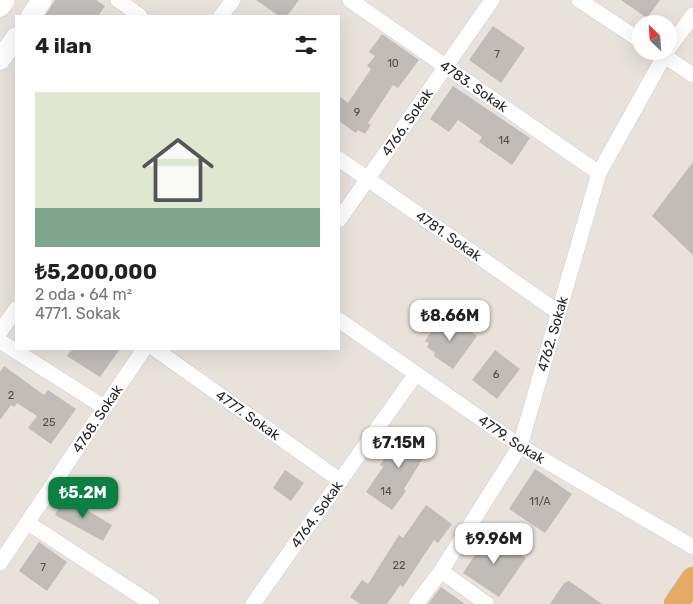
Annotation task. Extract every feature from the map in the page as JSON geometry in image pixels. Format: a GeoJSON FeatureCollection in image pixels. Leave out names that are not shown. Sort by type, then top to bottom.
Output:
{"type":"FeatureCollection","features":[{"type":"Feature","properties":{"kind":"highway"},"geometry":{"type":"LineString","coordinates":[[676,604],[693,579]]}},
{"type":"Feature","properties":{"kind":"main road"},"geometry":{"type":"LineString","coordinates":[[0,7],[4,0]]}},
{"type":"Feature","properties":{"kind":"main road"},"geometry":{"type":"LineString","coordinates":[[31,15],[42,0]]}},
{"type":"Feature","properties":{"kind":"main road"},"geometry":{"type":"LineString","coordinates":[[0,60],[15,38]]}},
{"type":"Feature","properties":{"kind":"street"},"geometry":{"type":"LineString","coordinates":[[118,0],[139,15]]}},
{"type":"Feature","properties":{"kind":"street"},"geometry":{"type":"LineString","coordinates":[[222,15],[233,0]]}},
{"type":"Feature","properties":{"kind":"street","name":"4783. Sokak"},"geometry":{"type":"LineString","coordinates":[[350,0],[599,173]]}},
{"type":"Feature","properties":{"kind":"street","name":"4766. Sokak"},"geometry":{"type":"LineString","coordinates":[[340,219],[492,0]]}},
{"type":"Feature","properties":{"kind":"street"},"geometry":{"type":"LineString","coordinates":[[579,0],[632,35]]}},
{"type":"Feature","properties":{"kind":"street","name":"4762. Sokak"},"geometry":{"type":"LineString","coordinates":[[678,34],[693,15]]}},
{"type":"Feature","properties":{"kind":"street","name":"4762. Sokak"},"geometry":{"type":"LineString","coordinates":[[416,604],[441,571],[520,446],[599,173],[660,60]]}},
{"type":"Feature","properties":{"kind":"street"},"geometry":{"type":"LineString","coordinates":[[674,60],[693,75]]}},
{"type":"Feature","properties":{"kind":"street","name":"4781. Sokak"},"geometry":{"type":"LineString","coordinates":[[340,160],[558,312]]}},
{"type":"Feature","properties":{"kind":"street"},"geometry":{"type":"LineString","coordinates":[[0,332],[15,310]]}},
{"type":"Feature","properties":{"kind":"street","name":"4779. Sokak"},"geometry":{"type":"LineString","coordinates":[[340,321],[415,375],[520,446],[693,547]]}},
{"type":"Feature","properties":{"kind":"street"},"geometry":{"type":"LineString","coordinates":[[0,341],[104,408]]}},
{"type":"Feature","properties":{"kind":"street","name":"4768. Sokak"},"geometry":{"type":"LineString","coordinates":[[0,563],[143,350]]}},
{"type":"Feature","properties":{"kind":"street","name":"4777. Sokak"},"geometry":{"type":"LineString","coordinates":[[156,350],[341,481]]}},
{"type":"Feature","properties":{"kind":"street","name":"4764. Sokak"},"geometry":{"type":"LineString","coordinates":[[253,604],[415,375]]}},
{"type":"Feature","properties":{"kind":"street"},"geometry":{"type":"LineString","coordinates":[[28,523],[152,604]]}},
{"type":"Feature","properties":{"kind":"street"},"geometry":{"type":"LineString","coordinates":[[441,571],[487,604]]}},
{"type":"Feature","properties":{"kind":"building"},"geometry":{"type":"Polygon","coordinates":[[[55,0],[96,0],[105,6],[99,15],[46,15],[55,0]]]}},
{"type":"Feature","properties":{"kind":"building"},"geometry":{"type":"Polygon","coordinates":[[[256,0],[299,0],[288,15],[278,15],[256,0]]]}},
{"type":"Feature","properties":{"kind":"building"},"geometry":{"type":"Polygon","coordinates":[[[621,0],[660,0],[649,15],[643,15],[621,0]]]}},
{"type":"Feature","properties":{"kind":"building"},"geometry":{"type":"Polygon","coordinates":[[[493,26],[525,48],[501,83],[469,60],[493,26]]]}},
{"type":"Feature","properties":{"kind":"building"},"geometry":{"type":"Polygon","coordinates":[[[382,34],[419,60],[398,88],[393,85],[368,123],[371,125],[365,134],[358,130],[356,133],[340,122],[340,97],[348,103],[371,69],[367,66],[375,56],[369,52],[382,34]]]}},
{"type":"Feature","properties":{"kind":"building"},"geometry":{"type":"Polygon","coordinates":[[[453,86],[530,138],[512,165],[479,142],[482,137],[458,120],[449,132],[430,119],[453,86]]]}},
{"type":"Feature","properties":{"kind":"building"},"geometry":{"type":"Polygon","coordinates":[[[693,162],[693,255],[652,216],[693,162]]]}},
{"type":"Feature","properties":{"kind":"building"},"geometry":{"type":"Polygon","coordinates":[[[439,320],[445,324],[447,321],[455,326],[458,322],[477,336],[453,369],[434,356],[435,353],[427,347],[429,343],[425,341],[439,320]]]}},
{"type":"Feature","properties":{"kind":"building"},"geometry":{"type":"Polygon","coordinates":[[[71,350],[119,350],[100,377],[67,356],[71,350]]]}},
{"type":"Feature","properties":{"kind":"building"},"geometry":{"type":"Polygon","coordinates":[[[495,350],[520,369],[497,399],[472,380],[495,350]]]}},
{"type":"Feature","properties":{"kind":"building"},"geometry":{"type":"Polygon","coordinates":[[[4,366],[44,395],[48,390],[76,409],[51,444],[28,428],[37,416],[17,403],[14,407],[11,405],[0,420],[0,372],[4,366]]]}},
{"type":"Feature","properties":{"kind":"building"},"geometry":{"type":"Polygon","coordinates":[[[406,427],[431,445],[404,489],[406,491],[392,510],[366,492],[383,467],[380,465],[406,427]]]}},
{"type":"Feature","properties":{"kind":"building"},"geometry":{"type":"Polygon","coordinates":[[[535,469],[572,494],[545,533],[509,509],[535,469]]]}},
{"type":"Feature","properties":{"kind":"building"},"geometry":{"type":"Polygon","coordinates":[[[285,470],[304,483],[291,501],[273,488],[285,470]]]}},
{"type":"Feature","properties":{"kind":"building"},"geometry":{"type":"Polygon","coordinates":[[[65,497],[112,525],[103,541],[55,515],[65,497]]]}},
{"type":"Feature","properties":{"kind":"building"},"geometry":{"type":"Polygon","coordinates":[[[426,505],[452,524],[438,543],[434,540],[403,587],[400,585],[387,604],[360,604],[350,597],[362,580],[368,584],[399,535],[403,538],[426,505]]]}},
{"type":"Feature","properties":{"kind":"building"},"geometry":{"type":"Polygon","coordinates":[[[489,534],[526,558],[499,597],[463,573],[489,534]]]}},
{"type":"Feature","properties":{"kind":"building"},"geometry":{"type":"Polygon","coordinates":[[[39,542],[67,562],[47,591],[19,571],[39,542]]]}},
{"type":"Feature","properties":{"kind":"building"},"geometry":{"type":"Polygon","coordinates":[[[569,581],[602,604],[550,604],[564,583],[569,581]]]}},
{"type":"Feature","properties":{"kind":"building"},"geometry":{"type":"Polygon","coordinates":[[[441,587],[465,604],[428,604],[441,587]]]}}]}
